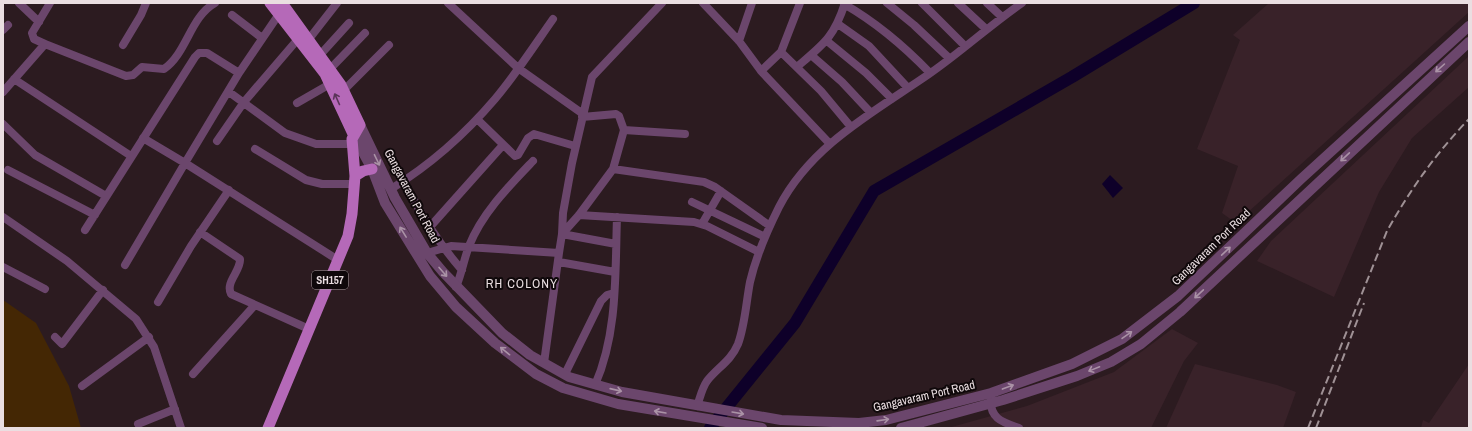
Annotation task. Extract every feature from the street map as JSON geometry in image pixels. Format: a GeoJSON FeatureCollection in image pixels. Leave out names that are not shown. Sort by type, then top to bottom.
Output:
{"type":"FeatureCollection","features":[{"type":"Feature","properties":{"kind":"main road","name":"SH157"},"geometry":{"type":"LineString","coordinates":[[268,428],[348,236],[352,214],[355,135],[344,90],[320,55],[270,3]]}},
{"type":"Feature","properties":{"kind":"main road","name":"SH157"},"geometry":{"type":"LineString","coordinates":[[282,3],[325,74],[355,135]]}},
{"type":"Feature","properties":{"kind":"main road"},"geometry":{"type":"LineString","coordinates":[[354,180],[363,171],[372,169]]}},
{"type":"Feature","properties":{"kind":"street"},"geometry":{"type":"LineString","coordinates":[[19,3],[39,22]]}},
{"type":"Feature","properties":{"kind":"street"},"geometry":{"type":"LineString","coordinates":[[50,3],[32,33],[32,37],[38,42],[126,76],[133,75],[142,67],[164,70],[172,62],[200,16],[215,3]]}},
{"type":"Feature","properties":{"kind":"street"},"geometry":{"type":"LineString","coordinates":[[123,46],[141,15],[146,3]]}},
{"type":"Feature","properties":{"kind":"street"},"geometry":{"type":"LineString","coordinates":[[217,141],[244,102],[337,3]]}},
{"type":"Feature","properties":{"kind":"street"},"geometry":{"type":"LineString","coordinates":[[448,3],[518,68],[582,115],[616,114],[620,116],[624,130],[613,168],[579,215],[562,234]]}},
{"type":"Feature","properties":{"kind":"street"},"geometry":{"type":"LineString","coordinates":[[544,363],[559,258],[563,213],[582,115],[592,77],[662,3]]}},
{"type":"Feature","properties":{"kind":"street"},"geometry":{"type":"LineString","coordinates":[[703,3],[739,41],[761,71],[829,145]]}},
{"type":"Feature","properties":{"kind":"street"},"geometry":{"type":"LineString","coordinates":[[739,41],[752,3]]}},
{"type":"Feature","properties":{"kind":"street"},"geometry":{"type":"LineString","coordinates":[[761,71],[782,52],[800,3]]}},
{"type":"Feature","properties":{"kind":"street"},"geometry":{"type":"LineString","coordinates":[[798,66],[827,41],[838,24],[845,3],[879,26],[914,56],[930,73]]}},
{"type":"Feature","properties":{"kind":"street"},"geometry":{"type":"LineString","coordinates":[[887,3],[914,25],[948,58]]}},
{"type":"Feature","properties":{"kind":"street"},"geometry":{"type":"LineString","coordinates":[[922,3],[965,46]]}},
{"type":"Feature","properties":{"kind":"street"},"geometry":{"type":"LineString","coordinates":[[958,3],[986,29]]}},
{"type":"Feature","properties":{"kind":"street"},"geometry":{"type":"LineString","coordinates":[[987,3],[1002,17]]}},
{"type":"Feature","properties":{"kind":"street"},"geometry":{"type":"LineString","coordinates":[[699,407],[702,392],[706,384],[727,362],[737,346],[743,326],[750,282],[759,252],[770,226],[790,188],[820,153],[829,145],[871,113],[930,73],[1022,3]]}},
{"type":"Feature","properties":{"kind":"street"},"geometry":{"type":"LineString","coordinates":[[232,14],[262,38]]}},
{"type":"Feature","properties":{"kind":"street"},"geometry":{"type":"LineString","coordinates":[[125,265],[239,73],[279,14]]}},
{"type":"Feature","properties":{"kind":"street"},"geometry":{"type":"LineString","coordinates":[[391,189],[404,182],[452,143],[477,118],[496,98],[553,19]]}},
{"type":"Feature","properties":{"kind":"street"},"geometry":{"type":"LineString","coordinates":[[320,55],[349,23]]}},
{"type":"Feature","properties":{"kind":"street"},"geometry":{"type":"LineString","coordinates":[[838,24],[869,46],[908,88]]}},
{"type":"Feature","properties":{"kind":"street","name":"Gangavaram Port Road"},"geometry":{"type":"LineString","coordinates":[[355,135],[391,189],[427,253],[456,287],[502,333],[530,355],[544,363],[566,371],[598,378],[699,407],[774,419],[836,423],[886,420],[991,393],[1072,364],[1122,339],[1154,316],[1178,296],[1301,179],[1469,26]]}},
{"type":"Feature","properties":{"kind":"street"},"geometry":{"type":"LineString","coordinates":[[330,69],[365,33]]}},
{"type":"Feature","properties":{"kind":"street"},"geometry":{"type":"LineString","coordinates":[[827,41],[866,72],[892,99]]}},
{"type":"Feature","properties":{"kind":"street","name":"Gangavaram Port Road"},"geometry":{"type":"LineString","coordinates":[[902,428],[990,404],[1077,376],[1111,362],[1141,344],[1180,312],[1469,42]]}},
{"type":"Feature","properties":{"kind":"street"},"geometry":{"type":"LineString","coordinates":[[3,92],[45,44]]}},
{"type":"Feature","properties":{"kind":"street"},"geometry":{"type":"LineString","coordinates":[[344,90],[389,45]]}},
{"type":"Feature","properties":{"kind":"street"},"geometry":{"type":"LineString","coordinates":[[782,52],[798,66],[852,127]]}},
{"type":"Feature","properties":{"kind":"street"},"geometry":{"type":"LineString","coordinates":[[85,230],[131,156],[199,53],[207,53],[239,73]]}},
{"type":"Feature","properties":{"kind":"street"},"geometry":{"type":"LineString","coordinates":[[811,55],[842,82],[871,113]]}},
{"type":"Feature","properties":{"kind":"street"},"geometry":{"type":"LineString","coordinates":[[14,79],[131,156]]}},
{"type":"Feature","properties":{"kind":"street"},"geometry":{"type":"LineString","coordinates":[[297,103],[330,84]]}},
{"type":"Feature","properties":{"kind":"street"},"geometry":{"type":"LineString","coordinates":[[229,92],[285,132],[310,142],[316,144],[355,135]]}},
{"type":"Feature","properties":{"kind":"street"},"geometry":{"type":"LineString","coordinates":[[477,118],[512,154],[516,156],[528,138],[534,134],[576,146]]}},
{"type":"Feature","properties":{"kind":"street"},"geometry":{"type":"LineString","coordinates":[[3,124],[35,154],[106,196]]}},
{"type":"Feature","properties":{"kind":"street"},"geometry":{"type":"LineString","coordinates":[[624,130],[685,134]]}},
{"type":"Feature","properties":{"kind":"street","name":"Gangavaram Port Road"},"geometry":{"type":"LineString","coordinates":[[355,135],[372,169],[385,203],[424,266],[442,291],[471,320],[516,360],[552,384],[580,394],[613,403],[762,428]]}},
{"type":"Feature","properties":{"kind":"street"},"geometry":{"type":"LineString","coordinates":[[143,138],[229,190],[338,260]]}},
{"type":"Feature","properties":{"kind":"street"},"geometry":{"type":"LineString","coordinates":[[429,228],[503,145]]}},
{"type":"Feature","properties":{"kind":"street"},"geometry":{"type":"LineString","coordinates":[[255,149],[306,180],[322,184],[354,180]]}},
{"type":"Feature","properties":{"kind":"street"},"geometry":{"type":"LineString","coordinates":[[456,287],[469,247],[482,221],[493,206],[533,161]]}},
{"type":"Feature","properties":{"kind":"street"},"geometry":{"type":"LineString","coordinates":[[613,168],[693,179],[704,182],[721,191],[770,226]]}},
{"type":"Feature","properties":{"kind":"street"},"geometry":{"type":"LineString","coordinates":[[8,170],[95,215]]}},
{"type":"Feature","properties":{"kind":"street"},"geometry":{"type":"LineString","coordinates":[[404,182],[429,228],[442,248],[462,270]]}},
{"type":"Feature","properties":{"kind":"street"},"geometry":{"type":"LineString","coordinates":[[158,302],[200,232],[229,190]]}},
{"type":"Feature","properties":{"kind":"street"},"geometry":{"type":"LineString","coordinates":[[702,224],[721,191]]}},
{"type":"Feature","properties":{"kind":"street"},"geometry":{"type":"LineString","coordinates":[[692,202],[765,237]]}},
{"type":"Feature","properties":{"kind":"street"},"geometry":{"type":"LineString","coordinates":[[579,215],[702,224],[759,252]]}},
{"type":"Feature","properties":{"kind":"street"},"geometry":{"type":"LineString","coordinates":[[3,216],[67,261],[136,319],[149,337],[154,347],[181,428]]}},
{"type":"Feature","properties":{"kind":"street"},"geometry":{"type":"LineString","coordinates":[[598,378],[609,341],[614,293],[617,217]]}},
{"type":"Feature","properties":{"kind":"street"},"geometry":{"type":"LineString","coordinates":[[200,232],[240,259],[237,270],[229,286],[229,290],[235,296],[254,306],[309,329]]}},
{"type":"Feature","properties":{"kind":"street"},"geometry":{"type":"LineString","coordinates":[[562,234],[616,244]]}},
{"type":"Feature","properties":{"kind":"street"},"geometry":{"type":"LineString","coordinates":[[427,253],[442,248],[469,247],[559,258],[615,272]]}},
{"type":"Feature","properties":{"kind":"street"},"geometry":{"type":"LineString","coordinates":[[3,267],[45,288]]}},
{"type":"Feature","properties":{"kind":"street"},"geometry":{"type":"LineString","coordinates":[[55,338],[62,344],[103,290]]}},
{"type":"Feature","properties":{"kind":"street"},"geometry":{"type":"LineString","coordinates":[[566,371],[601,301],[606,295],[614,293]]}},
{"type":"Feature","properties":{"kind":"street"},"geometry":{"type":"LineString","coordinates":[[194,374],[254,306]]}},
{"type":"Feature","properties":{"kind":"street"},"geometry":{"type":"LineString","coordinates":[[471,320],[480,311]]}},
{"type":"Feature","properties":{"kind":"street"},"geometry":{"type":"LineString","coordinates":[[82,386],[149,337]]}},
{"type":"Feature","properties":{"kind":"street"},"geometry":{"type":"LineString","coordinates":[[991,393],[990,404],[997,419],[1019,428]]}},
{"type":"Feature","properties":{"kind":"street"},"geometry":{"type":"LineString","coordinates":[[138,424],[174,408]]}},
{"type":"Feature","properties":{"kind":"shaded area"},"geometry":{"type":"Polygon","coordinates":[[[1269,3],[1469,3],[1469,12],[1236,223],[1222,213],[1238,166],[1197,149],[1240,40],[1233,35],[1269,3]]]}},
{"type":"Feature","properties":{"kind":"shaded area"},"geometry":{"type":"Polygon","coordinates":[[[1469,56],[1469,87],[1412,138],[1379,192],[1334,297],[1257,261],[1271,241],[1469,56]]]}},
{"type":"Feature","properties":{"kind":"shaded area"},"geometry":{"type":"Polygon","coordinates":[[[1110,175],[1123,188],[1113,198],[1102,184],[1110,175]]]}},
{"type":"Feature","properties":{"kind":"shaded area"},"geometry":{"type":"Polygon","coordinates":[[[3,300],[36,323],[69,386],[81,428],[3,428],[3,300]]]}},
{"type":"Feature","properties":{"kind":"shaded area"},"geometry":{"type":"Polygon","coordinates":[[[1172,329],[1198,343],[1184,361],[1151,428],[948,428],[1027,406],[1114,372],[1172,329]]]}},
{"type":"Feature","properties":{"kind":"shaded area"},"geometry":{"type":"Polygon","coordinates":[[[1195,364],[1277,385],[1296,392],[1283,428],[1166,428],[1195,364]]]}},
{"type":"Feature","properties":{"kind":"shaded area"},"geometry":{"type":"Polygon","coordinates":[[[1469,364],[1469,428],[1421,428],[1423,420],[1429,423],[1469,364]]]}},
{"type":"Feature","properties":{"kind":"waterway"},"geometry":{"type":"LineString","coordinates":[[710,428],[795,323],[874,191],[1072,77],[1194,3]]}},
{"type":"Feature","properties":{"kind":"railway"},"geometry":{"type":"LineString","coordinates":[[1308,428],[1387,231],[1424,172],[1469,119]]}},
{"type":"Feature","properties":{"kind":"railway"},"geometry":{"type":"LineString","coordinates":[[1316,428],[1364,303]]}},
{"type":"Feature","properties":{"kind":"district","name":"RH COLONY"},"geometry":{"type":"Point","coordinates":[522,283]}}]}
